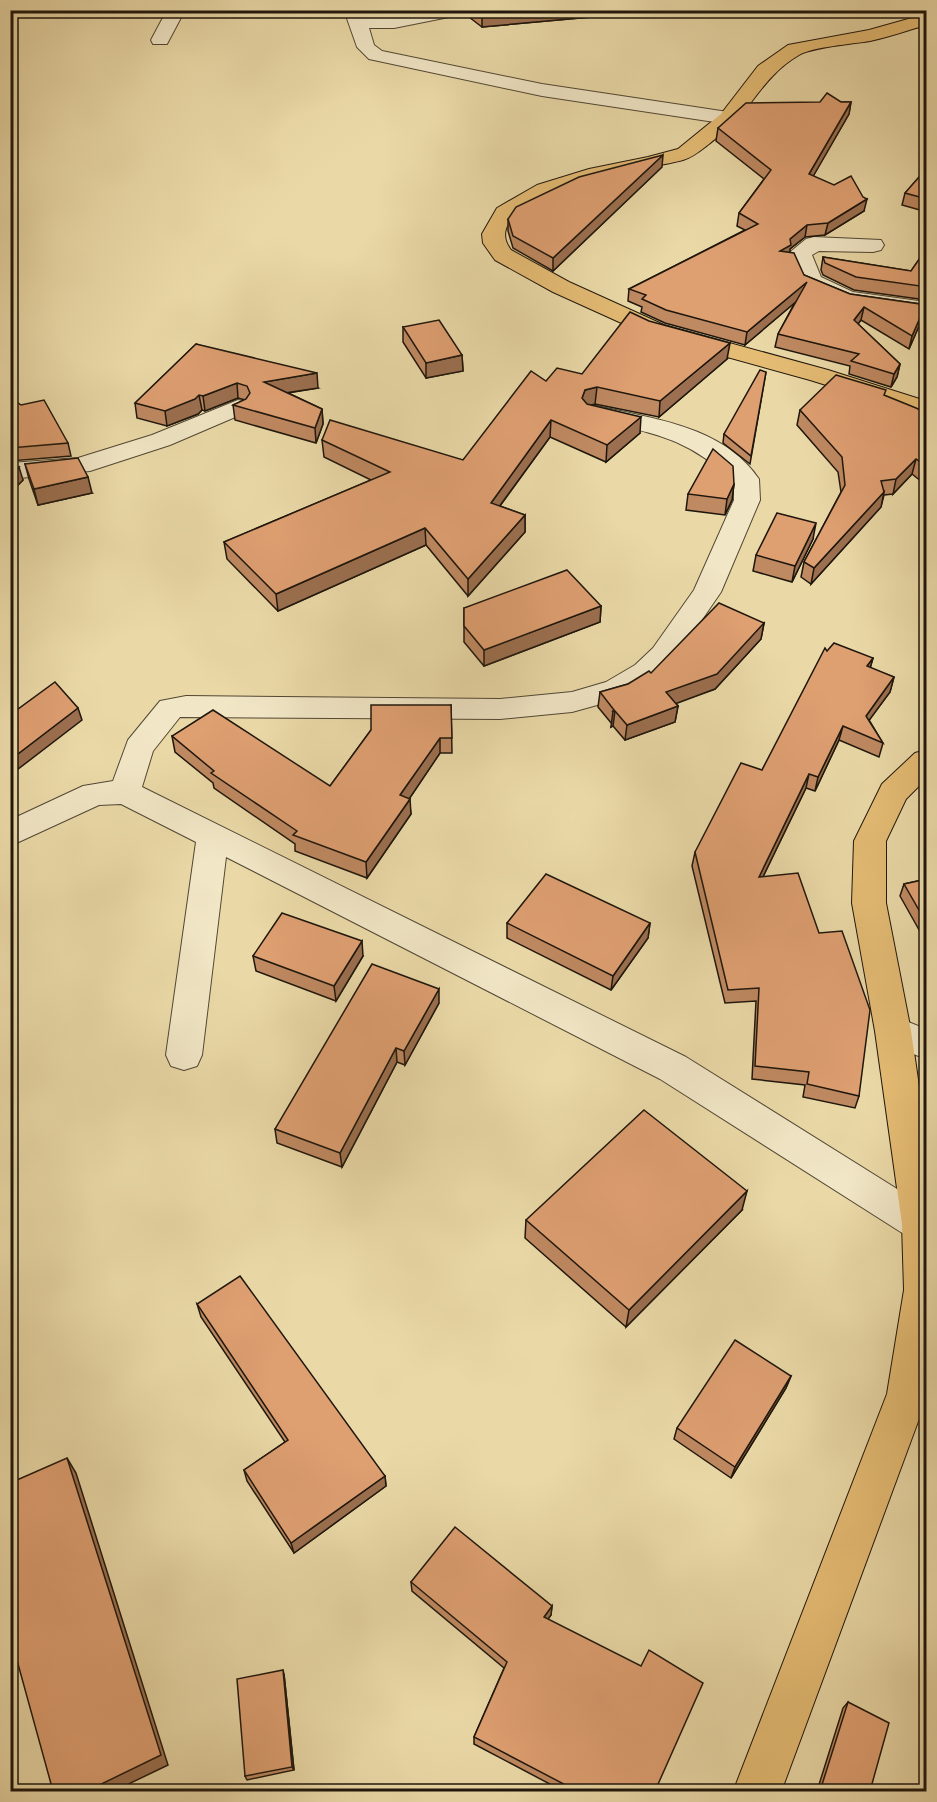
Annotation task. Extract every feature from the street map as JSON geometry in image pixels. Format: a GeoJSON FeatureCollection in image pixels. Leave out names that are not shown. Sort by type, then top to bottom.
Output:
{"type":"FeatureCollection","features":[{"type":"Feature","properties":{"kind":"highway"},"geometry":{"type":"LineString","coordinates":[[927,19],[871,35],[795,49],[765,69],[728,118],[685,153],[651,163],[596,173],[544,189],[505,213],[493,234],[494,243],[503,255],[561,287],[656,330],[819,375],[927,409]]}},
{"type":"Feature","properties":{"kind":"highway"},"geometry":{"type":"LineString","coordinates":[[757,1791],[908,1394],[924,1290],[910,1037],[869,903],[870,841],[892,792],[927,761]]}},
{"type":"Feature","properties":{"kind":"street"},"geometry":{"type":"LineString","coordinates":[[160,40],[176,10]]}},
{"type":"Feature","properties":{"kind":"street"},"geometry":{"type":"LineString","coordinates":[[459,10],[394,22],[356,17],[366,47],[376,55],[542,90],[728,118]]}},
{"type":"Feature","properties":{"kind":"street"},"geometry":{"type":"LineString","coordinates":[[873,245],[814,244],[800,253],[812,281],[848,298],[927,309]]}},
{"type":"Feature","properties":{"kind":"street"},"geometry":{"type":"LineString","coordinates":[[10,471],[81,466],[161,440],[238,407]]}},
{"type":"Feature","properties":{"kind":"street"},"geometry":{"type":"LineString","coordinates":[[125,792],[139,747],[171,708],[186,706],[500,709],[572,702],[616,690],[645,672],[663,655],[707,592],[747,500],[746,479],[704,445],[670,431],[595,413]]}},
{"type":"Feature","properties":{"kind":"street"},"geometry":{"type":"LineString","coordinates":[[10,834],[94,794],[125,792],[674,1068],[921,1224]]}},
{"type":"Feature","properties":{"kind":"street"},"geometry":{"type":"LineString","coordinates":[[184,1055],[213,835]]}},
{"type":"Feature","properties":{"kind":"building"},"geometry":{"type":"Polygon","coordinates":[[[474,10],[548,10],[482,17],[474,10]]]}},
{"type":"Feature","properties":{"kind":"building"},"geometry":{"type":"Polygon","coordinates":[[[827,93],[841,102],[851,102],[809,174],[834,185],[851,176],[863,197],[867,199],[828,223],[807,225],[790,239],[791,245],[780,251],[794,253],[804,275],[850,294],[927,305],[927,314],[922,313],[912,336],[864,307],[854,320],[900,364],[894,374],[851,361],[859,354],[778,334],[807,282],[747,332],[666,310],[642,299],[646,295],[629,289],[758,224],[739,213],[771,170],[718,128],[746,103],[820,102],[827,93]]]}},
{"type":"Feature","properties":{"kind":"building"},"geometry":{"type":"Polygon","coordinates":[[[663,155],[553,258],[513,236],[508,219],[516,207],[579,177],[663,155]]]}},
{"type":"Feature","properties":{"kind":"building"},"geometry":{"type":"Polygon","coordinates":[[[927,168],[927,199],[905,193],[927,168]]]}},
{"type":"Feature","properties":{"kind":"building"},"geometry":{"type":"Polygon","coordinates":[[[927,248],[927,287],[856,277],[825,263],[823,257],[911,271],[927,248]]]}},
{"type":"Feature","properties":{"kind":"building"},"geometry":{"type":"Polygon","coordinates":[[[630,312],[649,321],[730,343],[660,401],[597,387],[585,390],[582,398],[587,404],[641,417],[607,445],[551,420],[491,503],[525,515],[468,579],[425,528],[276,594],[224,542],[390,472],[322,440],[330,420],[463,460],[531,371],[546,381],[557,368],[582,374],[630,312]]]}},
{"type":"Feature","properties":{"kind":"building"},"geometry":{"type":"Polygon","coordinates":[[[439,320],[462,355],[426,363],[403,327],[439,320]]]}},
{"type":"Feature","properties":{"kind":"building"},"geometry":{"type":"Polygon","coordinates":[[[196,344],[317,373],[264,382],[322,409],[315,428],[233,405],[246,399],[250,393],[247,386],[237,383],[203,396],[199,395],[195,399],[165,411],[135,403],[196,344]]]}},
{"type":"Feature","properties":{"kind":"building"},"geometry":{"type":"Polygon","coordinates":[[[760,370],[766,372],[751,456],[724,434],[760,370]]]}},
{"type":"Feature","properties":{"kind":"building"},"geometry":{"type":"Polygon","coordinates":[[[836,375],[886,390],[884,395],[927,413],[927,467],[916,459],[896,479],[881,481],[884,492],[814,568],[804,562],[845,485],[842,457],[800,410],[836,375]]]}},
{"type":"Feature","properties":{"kind":"building"},"geometry":{"type":"Polygon","coordinates":[[[10,397],[21,405],[44,400],[68,443],[10,448],[10,397]]]}},
{"type":"Feature","properties":{"kind":"building"},"geometry":{"type":"Polygon","coordinates":[[[713,449],[733,466],[734,484],[727,499],[688,494],[713,449]]]}},
{"type":"Feature","properties":{"kind":"building"},"geometry":{"type":"Polygon","coordinates":[[[78,458],[88,477],[34,489],[25,464],[78,458]]]}},
{"type":"Feature","properties":{"kind":"building"},"geometry":{"type":"Polygon","coordinates":[[[10,467],[19,467],[11,475],[10,467]]]}},
{"type":"Feature","properties":{"kind":"building"},"geometry":{"type":"Polygon","coordinates":[[[777,513],[816,523],[795,566],[756,555],[777,513]]]}},
{"type":"Feature","properties":{"kind":"building"},"geometry":{"type":"Polygon","coordinates":[[[567,570],[601,606],[484,650],[464,626],[464,608],[567,570]]]}},
{"type":"Feature","properties":{"kind":"building"},"geometry":{"type":"Polygon","coordinates":[[[719,603],[764,623],[717,674],[666,692],[678,706],[627,725],[613,711],[600,692],[628,684],[649,671],[651,673],[719,603]]]}},
{"type":"Feature","properties":{"kind":"building"},"geometry":{"type":"Polygon","coordinates":[[[834,643],[873,658],[867,666],[894,677],[866,716],[883,743],[843,726],[818,777],[809,774],[759,877],[798,873],[819,933],[842,931],[870,1010],[859,1096],[807,1084],[809,1072],[755,1066],[759,988],[728,990],[695,852],[741,763],[762,770],[825,648],[827,651],[834,643]]]}},
{"type":"Feature","properties":{"kind":"building"},"geometry":{"type":"Polygon","coordinates":[[[55,682],[78,708],[10,760],[10,722],[12,721],[10,715],[55,682]]]}},
{"type":"Feature","properties":{"kind":"building"},"geometry":{"type":"Polygon","coordinates":[[[371,705],[451,705],[452,738],[440,738],[400,795],[410,799],[366,862],[293,835],[297,831],[211,773],[214,771],[172,736],[213,710],[330,786],[371,730],[371,705]]]}},
{"type":"Feature","properties":{"kind":"building"},"geometry":{"type":"Polygon","coordinates":[[[546,874],[650,923],[613,976],[507,923],[546,874]]]}},
{"type":"Feature","properties":{"kind":"building"},"geometry":{"type":"Polygon","coordinates":[[[927,879],[927,924],[904,884],[927,879]]]}},
{"type":"Feature","properties":{"kind":"building"},"geometry":{"type":"Polygon","coordinates":[[[282,913],[362,941],[334,986],[253,956],[282,913]]]}},
{"type":"Feature","properties":{"kind":"building"},"geometry":{"type":"Polygon","coordinates":[[[372,964],[439,989],[404,1051],[396,1048],[340,1153],[275,1129],[372,964]]]}},
{"type":"Feature","properties":{"kind":"building"},"geometry":{"type":"Polygon","coordinates":[[[644,1110],[747,1191],[629,1310],[526,1220],[644,1110]]]}},
{"type":"Feature","properties":{"kind":"building"},"geometry":{"type":"Polygon","coordinates":[[[240,1276],[385,1476],[291,1543],[244,1470],[288,1440],[197,1304],[240,1276]]]}},
{"type":"Feature","properties":{"kind":"building"},"geometry":{"type":"Polygon","coordinates":[[[735,1340],[791,1376],[735,1467],[677,1428],[735,1340]]]}},
{"type":"Feature","properties":{"kind":"building"},"geometry":{"type":"Polygon","coordinates":[[[67,1458],[161,1755],[87,1791],[53,1791],[10,1635],[10,1483],[67,1458]]]}},
{"type":"Feature","properties":{"kind":"building"},"geometry":{"type":"Polygon","coordinates":[[[455,1527],[552,1606],[544,1617],[641,1666],[649,1650],[703,1683],[655,1791],[577,1791],[474,1737],[507,1662],[411,1582],[455,1527]]]}},
{"type":"Feature","properties":{"kind":"building"},"geometry":{"type":"Polygon","coordinates":[[[283,1670],[292,1767],[245,1776],[237,1679],[283,1670]]]}},
{"type":"Feature","properties":{"kind":"building"},"geometry":{"type":"Polygon","coordinates":[[[848,1702],[889,1723],[870,1791],[820,1791],[848,1702]]]}}]}
